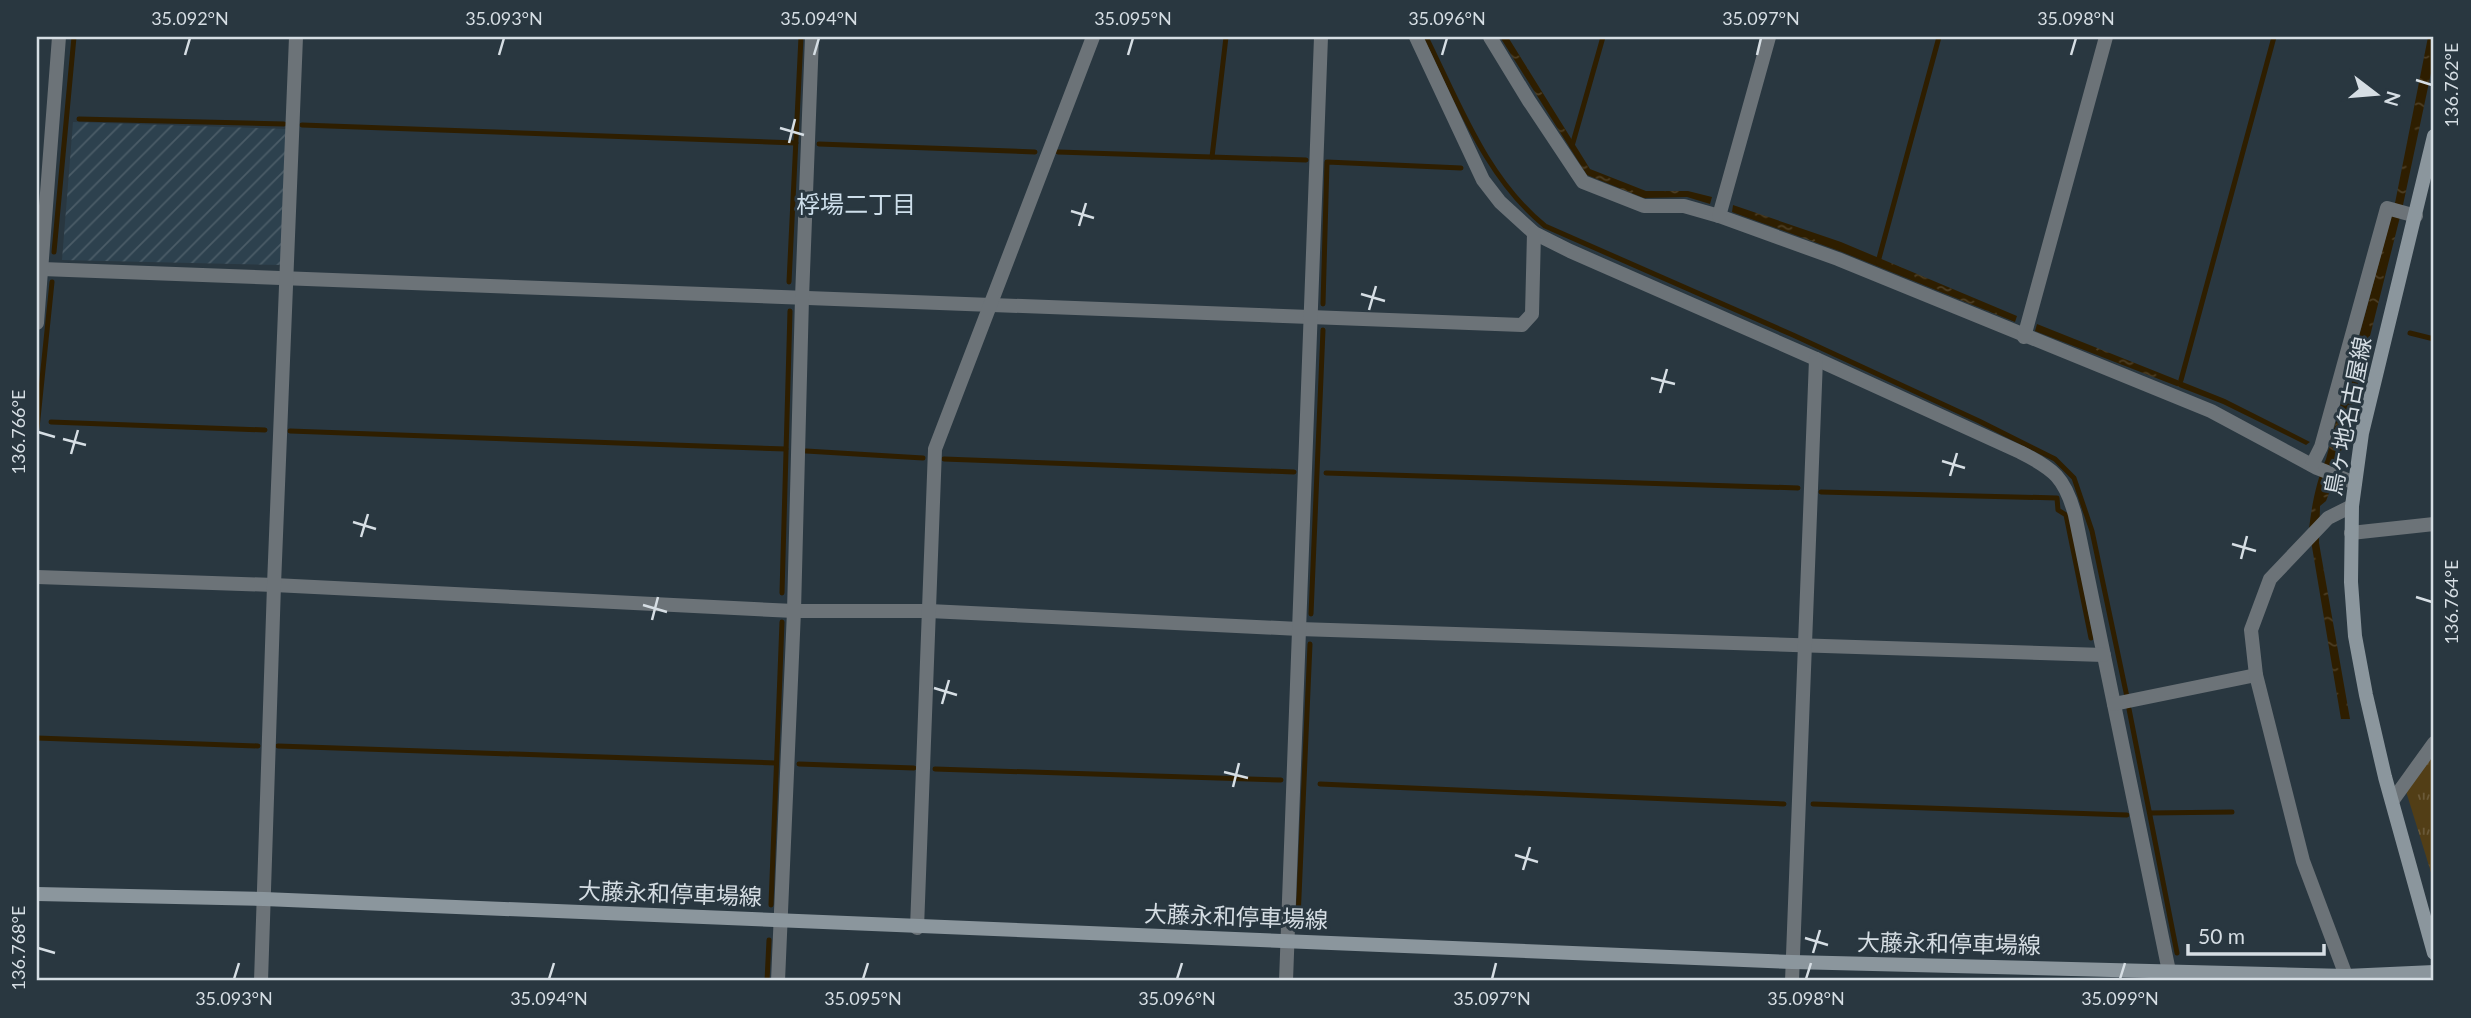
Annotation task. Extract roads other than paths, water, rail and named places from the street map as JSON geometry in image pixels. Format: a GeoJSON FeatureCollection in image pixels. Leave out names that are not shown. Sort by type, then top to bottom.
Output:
{"type":"FeatureCollection","features":[{"type":"Feature","properties":{"kind":"main road","name":"鳥ヶ地名古屋線"},"geometry":{"type":"LineString","coordinates":[[2434,136],[2432,158],[2404,213],[2362,433],[2351,533],[2355,636],[2365,695],[2434,953]]}},
{"type":"Feature","properties":{"kind":"main road","name":"大藤永和停車場線"},"geometry":{"type":"LineString","coordinates":[[37,894],[264,900],[2170,976],[2347,978],[2434,972]]}},
{"type":"Feature","properties":{"kind":"street"},"geometry":{"type":"LineString","coordinates":[[37,323],[59,37]]}},
{"type":"Feature","properties":{"kind":"street"},"geometry":{"type":"LineString","coordinates":[[261,981],[296,37]]}},
{"type":"Feature","properties":{"kind":"street"},"geometry":{"type":"LineString","coordinates":[[778,981],[794,611],[812,37]]}},
{"type":"Feature","properties":{"kind":"street"},"geometry":{"type":"LineString","coordinates":[[917,928],[935,449],[1093,37]]}},
{"type":"Feature","properties":{"kind":"street"},"geometry":{"type":"LineString","coordinates":[[1286,981],[1321,37]]}},
{"type":"Feature","properties":{"kind":"street"},"geometry":{"type":"LineString","coordinates":[[1416,37],[1483,180],[1500,202],[1534,233],[2039,461],[2049,466],[2062,480],[2075,515],[2170,976]]}},
{"type":"Feature","properties":{"kind":"street"},"geometry":{"type":"LineString","coordinates":[[1490,37],[1583,181],[1644,206],[1684,206],[1719,216],[1838,259],[2211,411],[2314,467],[2355,483]]}},
{"type":"Feature","properties":{"kind":"street"},"geometry":{"type":"LineString","coordinates":[[1719,216],[1769,37]]}},
{"type":"Feature","properties":{"kind":"street"},"geometry":{"type":"LineString","coordinates":[[2024,337],[2106,37]]}},
{"type":"Feature","properties":{"kind":"street"},"geometry":{"type":"LineString","coordinates":[[2314,467],[2387,208],[2404,213]]}},
{"type":"Feature","properties":{"kind":"street"},"geometry":{"type":"LineString","coordinates":[[42,269],[1522,325],[1532,314],[1534,233]]}},
{"type":"Feature","properties":{"kind":"street"},"geometry":{"type":"LineString","coordinates":[[1792,981],[1816,359]]}},
{"type":"Feature","properties":{"kind":"street"},"geometry":{"type":"LineString","coordinates":[[2347,978],[2303,861],[2256,675],[2251,629],[2270,579],[2329,518],[2352,506]]}},
{"type":"Feature","properties":{"kind":"street"},"geometry":{"type":"LineString","coordinates":[[2351,533],[2434,524]]}},
{"type":"Feature","properties":{"kind":"street"},"geometry":{"type":"LineString","coordinates":[[37,577],[274,585],[794,611],[929,611],[1299,629],[2104,655]]}},
{"type":"Feature","properties":{"kind":"street"},"geometry":{"type":"LineString","coordinates":[[2114,704],[2256,675]]}},
{"type":"Feature","properties":{"kind":"street"},"geometry":{"type":"LineString","coordinates":[[2393,800],[2434,743]]}},
{"type":"Feature","properties":{"kind":"water"},"geometry":{"type":"Polygon","coordinates":[[[1500,37],[1508,37],[1590,169],[1646,191],[1688,191],[1712,197],[1710,204],[1687,197],[1644,198],[1587,175],[1500,37]]]}},
{"type":"Feature","properties":{"kind":"water"},"geometry":{"type":"Polygon","coordinates":[[[2428,37],[2434,37],[2434,59],[2403,205],[2333,483],[2326,501],[2320,506],[2319,543],[2350,719],[2341,719],[2309,529],[2317,485],[2395,203],[2428,37]]]}},
{"type":"Feature","properties":{"kind":"water"},"geometry":{"type":"Polygon","coordinates":[[[1733,205],[1841,242],[2017,316],[2015,322],[1842,252],[1732,212],[1733,205]]]}},
{"type":"Feature","properties":{"kind":"water"},"geometry":{"type":"Polygon","coordinates":[[[2037,324],[2225,399],[2310,442],[2306,445],[2223,404],[2035,331],[2037,324]]]}},
{"type":"Feature","properties":{"kind":"waterway"},"geometry":{"type":"LineString","coordinates":[[54,252],[74,37]]}},
{"type":"Feature","properties":{"kind":"waterway"},"geometry":{"type":"LineString","coordinates":[[789,282],[801,37]]}},
{"type":"Feature","properties":{"kind":"waterway"},"geometry":{"type":"LineString","coordinates":[[1212,157],[1226,37]]}},
{"type":"Feature","properties":{"kind":"waterway"},"geometry":{"type":"LineString","coordinates":[[1426,37],[1490,163],[1524,207],[1545,226],[1793,335],[2055,459],[2074,478],[2092,531],[2127,697]]}},
{"type":"Feature","properties":{"kind":"waterway"},"geometry":{"type":"LineString","coordinates":[[1572,146],[1603,37]]}},
{"type":"Feature","properties":{"kind":"waterway"},"geometry":{"type":"LineString","coordinates":[[1878,262],[1939,37]]}},
{"type":"Feature","properties":{"kind":"waterway"},"geometry":{"type":"LineString","coordinates":[[2181,380],[2274,37]]}},
{"type":"Feature","properties":{"kind":"waterway"},"geometry":{"type":"LineString","coordinates":[[79,119],[284,124]]}},
{"type":"Feature","properties":{"kind":"waterway"},"geometry":{"type":"LineString","coordinates":[[302,125],[796,143]]}},
{"type":"Feature","properties":{"kind":"waterway"},"geometry":{"type":"LineString","coordinates":[[819,144],[1035,152]]}},
{"type":"Feature","properties":{"kind":"waterway"},"geometry":{"type":"LineString","coordinates":[[1058,152],[1306,160]]}},
{"type":"Feature","properties":{"kind":"waterway"},"geometry":{"type":"LineString","coordinates":[[1323,304],[1327,162],[1461,168]]}},
{"type":"Feature","properties":{"kind":"waterway"},"geometry":{"type":"LineString","coordinates":[[37,428],[52,282]]}},
{"type":"Feature","properties":{"kind":"waterway"},"geometry":{"type":"LineString","coordinates":[[782,593],[790,311]]}},
{"type":"Feature","properties":{"kind":"waterway"},"geometry":{"type":"LineString","coordinates":[[1311,614],[1323,330]]}},
{"type":"Feature","properties":{"kind":"waterway"},"geometry":{"type":"LineString","coordinates":[[2410,333],[2434,339]]}},
{"type":"Feature","properties":{"kind":"waterway"},"geometry":{"type":"LineString","coordinates":[[51,422],[265,430]]}},
{"type":"Feature","properties":{"kind":"waterway"},"geometry":{"type":"LineString","coordinates":[[290,431],[786,449]]}},
{"type":"Feature","properties":{"kind":"waterway"},"geometry":{"type":"LineString","coordinates":[[806,451],[923,458]]}},
{"type":"Feature","properties":{"kind":"waterway"},"geometry":{"type":"LineString","coordinates":[[944,459],[1294,472]]}},
{"type":"Feature","properties":{"kind":"waterway"},"geometry":{"type":"LineString","coordinates":[[1326,473],[1798,488]]}},
{"type":"Feature","properties":{"kind":"waterway"},"geometry":{"type":"LineString","coordinates":[[1821,492],[2057,498],[2058,510],[2066,515],[2091,638]]}},
{"type":"Feature","properties":{"kind":"waterway"},"geometry":{"type":"LineString","coordinates":[[771,905],[782,622]]}},
{"type":"Feature","properties":{"kind":"waterway"},"geometry":{"type":"LineString","coordinates":[[1298,919],[1310,644]]}},
{"type":"Feature","properties":{"kind":"waterway"},"geometry":{"type":"LineString","coordinates":[[2129,709],[2177,953]]}},
{"type":"Feature","properties":{"kind":"waterway"},"geometry":{"type":"LineString","coordinates":[[37,738],[258,746]]}},
{"type":"Feature","properties":{"kind":"waterway"},"geometry":{"type":"LineString","coordinates":[[278,746],[776,763]]}},
{"type":"Feature","properties":{"kind":"waterway"},"geometry":{"type":"LineString","coordinates":[[799,764],[914,768]]}},
{"type":"Feature","properties":{"kind":"waterway"},"geometry":{"type":"LineString","coordinates":[[935,769],[1281,780]]}},
{"type":"Feature","properties":{"kind":"waterway"},"geometry":{"type":"LineString","coordinates":[[1320,784],[1784,804]]}},
{"type":"Feature","properties":{"kind":"waterway"},"geometry":{"type":"LineString","coordinates":[[1813,804],[2127,815]]}},
{"type":"Feature","properties":{"kind":"waterway"},"geometry":{"type":"LineString","coordinates":[[2150,813],[2232,812]]}},
{"type":"Feature","properties":{"kind":"waterway"},"geometry":{"type":"LineString","coordinates":[[767,981],[769,940]]}},
{"type":"Feature","properties":{"kind":"district","name":"桴場二丁目"},"geometry":{"type":"Point","coordinates":[856,203]}}]}
